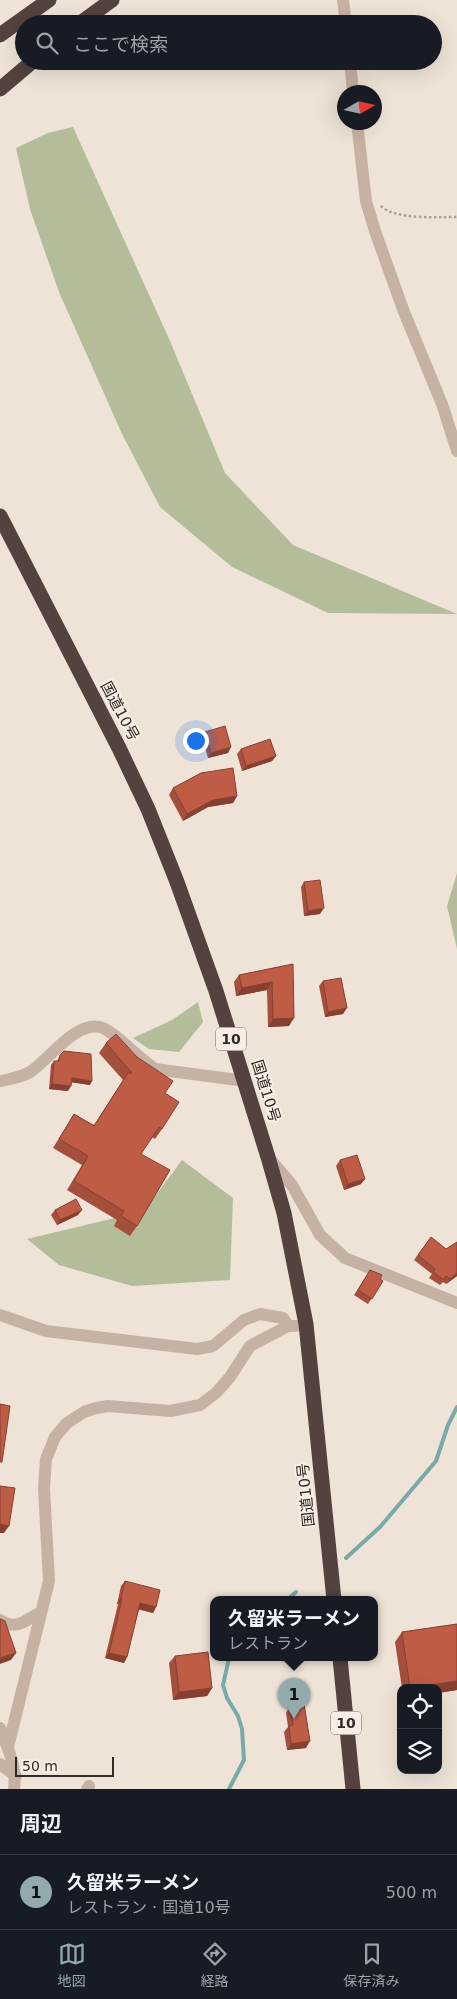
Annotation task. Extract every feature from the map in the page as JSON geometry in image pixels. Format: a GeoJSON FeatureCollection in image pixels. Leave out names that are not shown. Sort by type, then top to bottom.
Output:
{"type":"FeatureCollection","features":[{"type":"Feature","properties":{"kind":"highway"},"geometry":{"type":"LineString","coordinates":[[28,15],[49,0]]}},
{"type":"Feature","properties":{"kind":"highway"},"geometry":{"type":"LineString","coordinates":[[91,15],[112,0]]}},
{"type":"Feature","properties":{"kind":"highway"},"geometry":{"type":"LineString","coordinates":[[0,35],[15,24]]}},
{"type":"Feature","properties":{"kind":"highway"},"geometry":{"type":"LineString","coordinates":[[0,89],[22,70]]}},
{"type":"Feature","properties":{"kind":"highway","name":"国道10号"},"geometry":{"type":"LineString","coordinates":[[2,524],[120,748],[148,809],[213,982],[245,1081],[288,1231],[306,1324],[334,1596]]}},
{"type":"Feature","properties":{"kind":"highway","name":"10"},"geometry":{"type":"LineString","coordinates":[[340,1661],[353,1789]]}},
{"type":"Feature","properties":{"kind":"street"},"geometry":{"type":"LineString","coordinates":[[343,0],[345,15]]}},
{"type":"Feature","properties":{"kind":"street"},"geometry":{"type":"LineString","coordinates":[[351,70],[353,85]]}},
{"type":"Feature","properties":{"kind":"street"},"geometry":{"type":"LineString","coordinates":[[358,130],[364,188],[374,231],[404,312],[442,404],[457,451]]}},
{"type":"Feature","properties":{"kind":"street"},"geometry":{"type":"LineString","coordinates":[[0,1081],[18,1078],[30,1072],[70,1036],[88,1028],[99,1027],[109,1032],[143,1062],[156,1069],[245,1081]]}},
{"type":"Feature","properties":{"kind":"street"},"geometry":{"type":"LineString","coordinates":[[268,1157],[292,1185],[320,1235],[345,1258],[457,1303]]}},
{"type":"Feature","properties":{"kind":"street"},"geometry":{"type":"LineString","coordinates":[[0,1315],[46,1330],[197,1349],[213,1346],[244,1320],[260,1314],[283,1318],[288,1326]]}},
{"type":"Feature","properties":{"kind":"street"},"geometry":{"type":"LineString","coordinates":[[8,1747],[49,1581],[44,1488],[46,1458],[55,1437],[67,1424],[84,1412],[96,1408],[108,1406],[170,1411],[200,1405],[216,1393],[230,1377],[250,1346],[288,1326],[306,1324]]}},
{"type":"Feature","properties":{"kind":"street"},"geometry":{"type":"LineString","coordinates":[[0,1620],[14,1626],[41,1612]]}},
{"type":"Feature","properties":{"kind":"street"},"geometry":{"type":"LineString","coordinates":[[0,1728],[14,1762],[16,1776],[14,1789]]}},
{"type":"Feature","properties":{"kind":"street"},"geometry":{"type":"LineString","coordinates":[[0,1764],[16,1776]]}},
{"type":"Feature","properties":{"kind":"path"},"geometry":{"type":"LineString","coordinates":[[364,188],[384,210],[422,218],[457,217]]}},
{"type":"Feature","properties":{"kind":"green space"},"geometry":{"type":"Polygon","coordinates":[[[73,127],[170,341],[225,473],[293,545],[457,614],[328,613],[232,567],[160,507],[122,434],[59,292],[30,209],[16,148],[48,133],[73,127]]]}},
{"type":"Feature","properties":{"kind":"green space"},"geometry":{"type":"Polygon","coordinates":[[[457,873],[457,949],[447,906],[457,873]]]}},
{"type":"Feature","properties":{"kind":"green space"},"geometry":{"type":"Polygon","coordinates":[[[198,1002],[203,1022],[179,1052],[149,1049],[133,1038],[172,1020],[198,1002]]]}},
{"type":"Feature","properties":{"kind":"green space"},"geometry":{"type":"Polygon","coordinates":[[[182,1160],[233,1198],[230,1280],[132,1286],[59,1265],[27,1239],[144,1211],[182,1160]]]}},
{"type":"Feature","properties":{"kind":"building"},"geometry":{"type":"Polygon","coordinates":[[[225,726],[231,747],[211,753],[205,732],[225,726]]]}},
{"type":"Feature","properties":{"kind":"building"},"geometry":{"type":"Polygon","coordinates":[[[270,739],[276,756],[246,766],[241,749],[270,739]]]}},
{"type":"Feature","properties":{"kind":"building"},"geometry":{"type":"Polygon","coordinates":[[[233,768],[237,796],[213,800],[187,814],[173,788],[201,773],[233,768]]]}},
{"type":"Feature","properties":{"kind":"building"},"geometry":{"type":"Polygon","coordinates":[[[320,880],[324,908],[308,911],[304,882],[320,880]]]}},
{"type":"Feature","properties":{"kind":"building"},"geometry":{"type":"Polygon","coordinates":[[[293,964],[294,1018],[273,1019],[272,982],[242,988],[239,975],[293,964]]]}},
{"type":"Feature","properties":{"kind":"building"},"geometry":{"type":"Polygon","coordinates":[[[341,978],[347,1008],[328,1012],[323,981],[341,978]]]}},
{"type":"Feature","properties":{"kind":"building"},"geometry":{"type":"Polygon","coordinates":[[[116,1034],[137,1057],[173,1081],[165,1093],[179,1102],[162,1129],[159,1127],[141,1154],[170,1170],[137,1226],[121,1216],[124,1211],[74,1181],[88,1156],[59,1139],[74,1114],[94,1126],[128,1073],[132,1073],[106,1043],[116,1034]]]}},
{"type":"Feature","properties":{"kind":"building"},"geometry":{"type":"Polygon","coordinates":[[[64,1051],[91,1054],[92,1081],[72,1078],[71,1086],[52,1084],[54,1061],[59,1061],[60,1055],[64,1051]]]}},
{"type":"Feature","properties":{"kind":"building"},"geometry":{"type":"Polygon","coordinates":[[[357,1155],[365,1179],[348,1184],[340,1160],[357,1155]]]}},
{"type":"Feature","properties":{"kind":"building"},"geometry":{"type":"Polygon","coordinates":[[[76,1199],[82,1210],[60,1220],[55,1210],[76,1199]]]}},
{"type":"Feature","properties":{"kind":"building"},"geometry":{"type":"Polygon","coordinates":[[[431,1237],[446,1249],[457,1242],[457,1273],[450,1279],[446,1276],[444,1280],[433,1272],[435,1269],[418,1255],[431,1237]]]}},
{"type":"Feature","properties":{"kind":"building"},"geometry":{"type":"Polygon","coordinates":[[[370,1270],[382,1275],[380,1279],[383,1281],[372,1299],[358,1290],[370,1270]]]}},
{"type":"Feature","properties":{"kind":"building"},"geometry":{"type":"Polygon","coordinates":[[[0,1404],[10,1406],[2,1462],[0,1462],[0,1404]]]}},
{"type":"Feature","properties":{"kind":"building"},"geometry":{"type":"Polygon","coordinates":[[[0,1486],[15,1488],[9,1526],[0,1524],[0,1486]]]}},
{"type":"Feature","properties":{"kind":"building"},"geometry":{"type":"Polygon","coordinates":[[[125,1581],[160,1590],[156,1607],[140,1603],[127,1657],[109,1653],[125,1581]]]}},
{"type":"Feature","properties":{"kind":"building"},"geometry":{"type":"Polygon","coordinates":[[[0,1619],[5,1621],[16,1653],[0,1658],[0,1619]]]}},
{"type":"Feature","properties":{"kind":"building"},"geometry":{"type":"Polygon","coordinates":[[[457,1624],[457,1681],[437,1684],[409,1684],[402,1632],[457,1624]]]}},
{"type":"Feature","properties":{"kind":"building"},"geometry":{"type":"Polygon","coordinates":[[[208,1652],[212,1688],[179,1692],[175,1656],[208,1652]]]}},
{"type":"Feature","properties":{"kind":"building"},"geometry":{"type":"Polygon","coordinates":[[[304,1704],[310,1741],[291,1744],[289,1726],[293,1725],[290,1706],[304,1704]]]}},
{"type":"Feature","properties":{"kind":"waterway"},"geometry":{"type":"LineString","coordinates":[[346,1558],[380,1527],[436,1461],[448,1425],[457,1407]]}},
{"type":"Feature","properties":{"kind":"waterway"},"geometry":{"type":"LineString","coordinates":[[292,1596],[296,1592]]}},
{"type":"Feature","properties":{"kind":"waterway"},"geometry":{"type":"LineString","coordinates":[[228,1661],[223,1685],[242,1729],[244,1760],[229,1789]]}},
{"type":"Feature","properties":{"kind":"place","name":"久留米ラーメン"},"geometry":{"type":"Point","coordinates":[294,1719]}}]}
